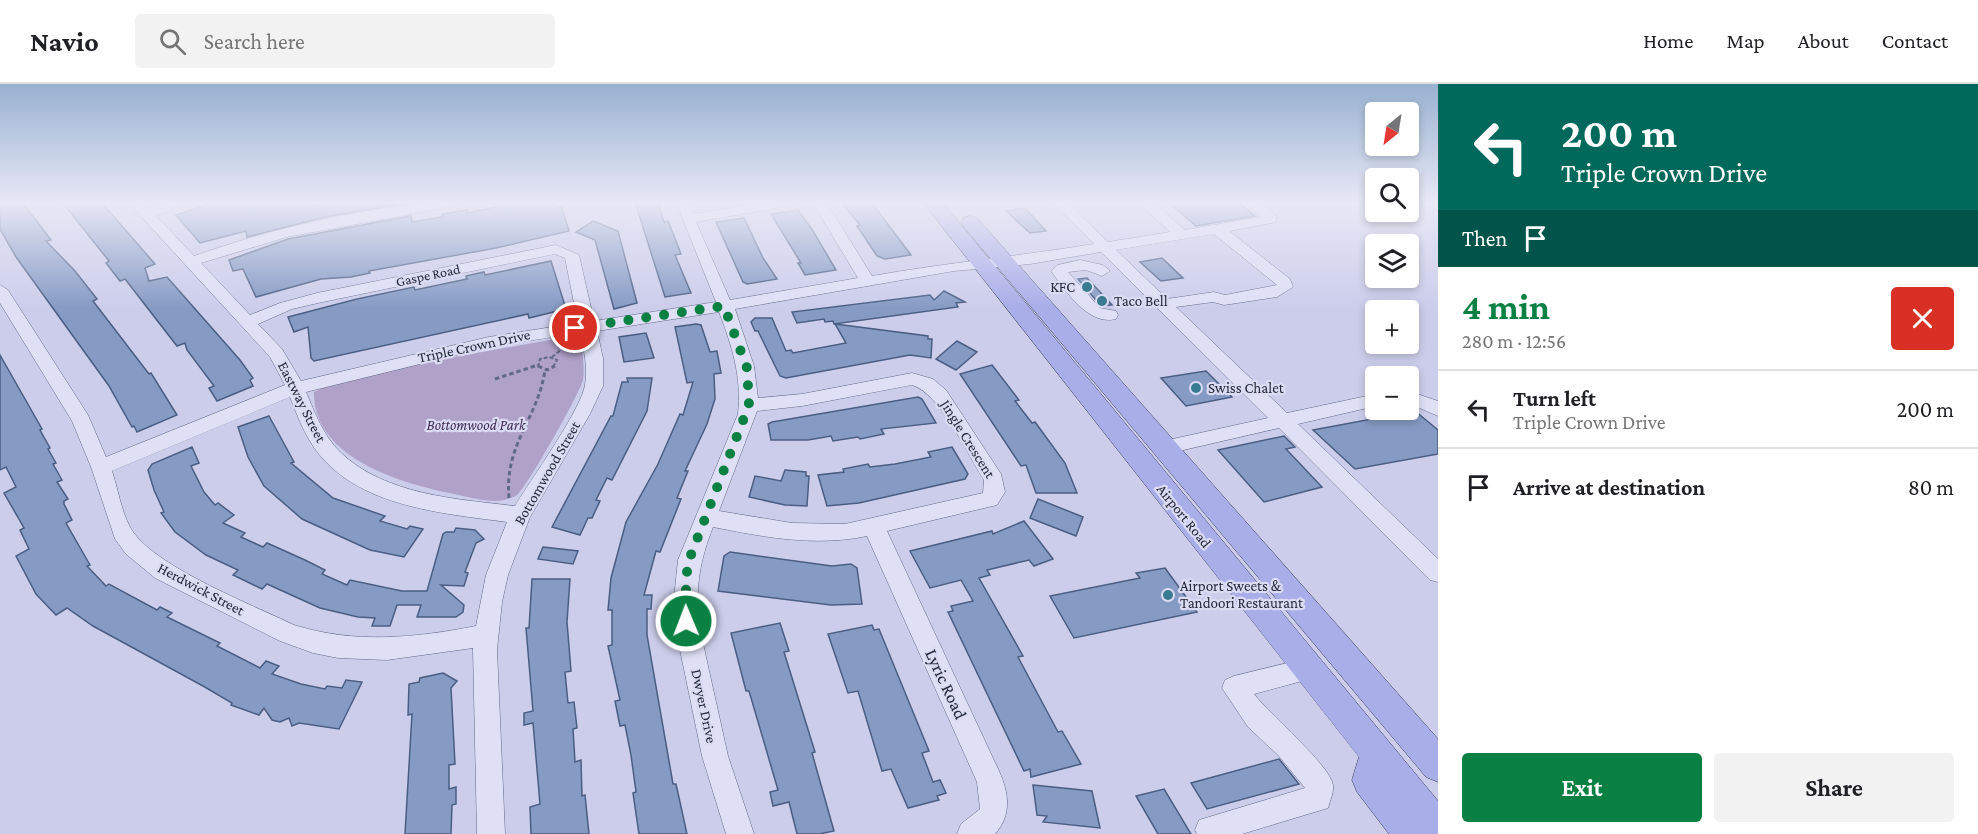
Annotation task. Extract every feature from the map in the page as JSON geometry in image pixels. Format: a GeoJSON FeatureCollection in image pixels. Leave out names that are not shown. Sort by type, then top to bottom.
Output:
{"type":"FeatureCollection","features":[{"type":"Feature","properties":{"kind":"main road","name":"Airport Road"},"geometry":{"type":"LineString","coordinates":[[968,237],[1166,447],[1434,758]]}},
{"type":"Feature","properties":{"kind":"main road","name":"Airport Road"},"geometry":{"type":"LineString","coordinates":[[976,237],[993,262],[1308,669],[1438,829]]}},
{"type":"Feature","properties":{"kind":"main road"},"geometry":{"type":"LineString","coordinates":[[1377,754],[1369,780],[1412,834]]}},
{"type":"Feature","properties":{"kind":"street","name":"Eastway Street"},"geometry":{"type":"LineString","coordinates":[[167,237],[249,322],[286,367],[316,435],[334,458],[349,470],[418,500],[515,509]]}},
{"type":"Feature","properties":{"kind":"street"},"geometry":{"type":"LineString","coordinates":[[190,262],[270,237]]}},
{"type":"Feature","properties":{"kind":"street","name":"Dwyer Drive"},"geometry":{"type":"LineString","coordinates":[[695,237],[747,368],[749,405],[689,560],[686,578],[686,621],[715,756],[740,834]]}},
{"type":"Feature","properties":{"kind":"street"},"geometry":{"type":"LineString","coordinates":[[840,237],[867,282]]}},
{"type":"Feature","properties":{"kind":"street"},"geometry":{"type":"LineString","coordinates":[[1095,237],[1163,296],[1214,297],[1224,300],[1277,292],[1285,288],[1284,282],[1227,237]]}},
{"type":"Feature","properties":{"kind":"street","name":"Triple Crown Drive"},"geometry":{"type":"LineString","coordinates":[[101,467],[296,388],[497,340],[583,332],[867,282],[1169,237]]}},
{"type":"Feature","properties":{"kind":"street"},"geometry":{"type":"LineString","coordinates":[[1233,252],[1206,244],[1134,254],[1133,260],[1163,296],[1285,422],[1438,573]]}},
{"type":"Feature","properties":{"kind":"street","name":"Gaspe Road"},"geometry":{"type":"LineString","coordinates":[[249,322],[286,306],[317,298],[556,249],[570,252],[574,258],[583,332]]}},
{"type":"Feature","properties":{"kind":"street"},"geometry":{"type":"LineString","coordinates":[[1102,271],[1095,265],[1059,271],[1095,312],[1110,315]]}},
{"type":"Feature","properties":{"kind":"street","name":"Herdwick Street"},"geometry":{"type":"LineString","coordinates":[[0,290],[81,420],[101,467],[122,533],[147,560],[288,634],[330,647],[366,651],[423,646],[486,635]]}},
{"type":"Feature","properties":{"kind":"street","name":"Bottomwood Street"},"geometry":{"type":"LineString","coordinates":[[491,834],[486,635],[497,575],[515,509],[581,414],[594,387],[594,358],[583,332]]}},
{"type":"Feature","properties":{"kind":"street","name":"Jingle Crescent"},"geometry":{"type":"LineString","coordinates":[[706,517],[767,529],[815,533],[845,532],[985,501],[995,492],[994,479],[934,387],[912,379],[802,399],[749,405]]}},
{"type":"Feature","properties":{"kind":"street"},"geometry":{"type":"LineString","coordinates":[[1419,400],[1427,402],[1438,410]]}},
{"type":"Feature","properties":{"kind":"street"},"geometry":{"type":"LineString","coordinates":[[1166,447],[1365,403]]}},
{"type":"Feature","properties":{"kind":"street","name":"Lyric Road"},"geometry":{"type":"LineString","coordinates":[[874,527],[993,789],[994,813],[987,825],[971,834]]}},
{"type":"Feature","properties":{"kind":"street"},"geometry":{"type":"LineString","coordinates":[[1212,834],[1209,830],[1318,798],[1320,786],[1307,768],[1257,718],[1234,688],[1308,669]]}},
{"type":"Feature","properties":{"kind":"path"},"geometry":{"type":"LineString","coordinates":[[495,379],[537,365],[540,359],[552,357],[583,332]]}},
{"type":"Feature","properties":{"kind":"path"},"geometry":{"type":"LineString","coordinates":[[545,370],[557,364],[552,357]]}},
{"type":"Feature","properties":{"kind":"path"},"geometry":{"type":"LineString","coordinates":[[537,365],[545,370]]}},
{"type":"Feature","properties":{"kind":"path"},"geometry":{"type":"LineString","coordinates":[[515,509],[508,480],[512,454],[538,404],[545,370]]}},
{"type":"Feature","properties":{"kind":"green space","name":"Bottomwood Park"},"geometry":{"type":"Polygon","coordinates":[[[572,336],[581,338],[584,365],[580,388],[523,488],[509,499],[494,501],[476,499],[390,476],[345,452],[329,435],[318,416],[314,392],[327,386],[421,363],[572,336]]]}},
{"type":"Feature","properties":{"kind":"building"},"geometry":{"type":"Polygon","coordinates":[[[5,237],[49,237],[51,240],[46,241],[75,271],[97,299],[93,301],[149,374],[151,373],[177,415],[137,432],[109,386],[16,257],[5,237]]]}},
{"type":"Feature","properties":{"kind":"building"},"geometry":{"type":"Polygon","coordinates":[[[90,237],[131,237],[155,264],[145,268],[149,281],[167,277],[240,360],[253,378],[250,380],[253,386],[217,401],[209,388],[214,386],[187,350],[185,343],[177,346],[125,279],[120,281],[106,263],[109,261],[90,237]]]}},
{"type":"Feature","properties":{"kind":"building"},"geometry":{"type":"Polygon","coordinates":[[[195,237],[223,237],[200,243],[195,237]]]}},
{"type":"Feature","properties":{"kind":"building"},"geometry":{"type":"Polygon","coordinates":[[[299,237],[543,237],[369,271],[370,273],[351,277],[321,279],[256,297],[243,269],[233,271],[229,260],[299,237]]]}},
{"type":"Feature","properties":{"kind":"building"},"geometry":{"type":"Polygon","coordinates":[[[588,237],[620,237],[637,303],[614,309],[595,240],[588,237]]]}},
{"type":"Feature","properties":{"kind":"building"},"geometry":{"type":"Polygon","coordinates":[[[646,237],[674,237],[681,254],[675,255],[691,293],[665,297],[646,237]]]}},
{"type":"Feature","properties":{"kind":"building"},"geometry":{"type":"Polygon","coordinates":[[[723,237],[753,237],[777,279],[747,284],[743,282],[723,237]]]}},
{"type":"Feature","properties":{"kind":"building"},"geometry":{"type":"Polygon","coordinates":[[[785,237],[817,237],[836,270],[805,275],[798,263],[801,263],[785,237]]]}},
{"type":"Feature","properties":{"kind":"building"},"geometry":{"type":"Polygon","coordinates":[[[864,237],[897,237],[911,255],[885,259],[877,256],[864,237]]]}},
{"type":"Feature","properties":{"kind":"building"},"geometry":{"type":"Polygon","coordinates":[[[1162,258],[1183,278],[1161,281],[1140,262],[1162,258]]]}},
{"type":"Feature","properties":{"kind":"building"},"geometry":{"type":"Polygon","coordinates":[[[551,261],[566,309],[529,318],[528,314],[314,361],[311,358],[308,327],[294,332],[288,317],[357,299],[414,287],[415,290],[467,279],[466,276],[484,272],[485,275],[551,261]]]}},
{"type":"Feature","properties":{"kind":"building"},"geometry":{"type":"Polygon","coordinates":[[[1087,278],[1112,305],[1101,306],[1078,279],[1087,278]]]}},
{"type":"Feature","properties":{"kind":"building"},"geometry":{"type":"Polygon","coordinates":[[[944,291],[965,302],[956,303],[958,307],[834,324],[833,321],[825,322],[824,319],[797,323],[792,312],[930,295],[934,300],[944,291]]]}},
{"type":"Feature","properties":{"kind":"building"},"geometry":{"type":"Polygon","coordinates":[[[755,318],[772,318],[786,351],[791,350],[793,353],[846,343],[835,324],[928,336],[928,339],[932,339],[931,358],[910,355],[786,378],[780,376],[758,331],[755,331],[751,322],[755,318]]]}},
{"type":"Feature","properties":{"kind":"building"},"geometry":{"type":"Polygon","coordinates":[[[701,325],[710,352],[717,351],[721,373],[714,374],[715,399],[707,424],[685,471],[688,471],[677,498],[681,499],[660,552],[656,551],[644,595],[652,595],[651,609],[647,609],[647,635],[673,784],[676,784],[687,834],[639,834],[633,793],[636,792],[631,755],[625,725],[620,726],[615,701],[620,700],[608,646],[612,645],[612,610],[608,610],[611,578],[626,522],[658,464],[680,414],[683,415],[693,382],[687,383],[675,327],[701,325]]]}},
{"type":"Feature","properties":{"kind":"building"},"geometry":{"type":"Polygon","coordinates":[[[646,333],[654,358],[624,362],[619,337],[646,333]]]}},
{"type":"Feature","properties":{"kind":"building"},"geometry":{"type":"Polygon","coordinates":[[[957,341],[977,352],[956,370],[936,359],[957,341]]]}},
{"type":"Feature","properties":{"kind":"building"},"geometry":{"type":"Polygon","coordinates":[[[0,355],[42,429],[40,430],[50,448],[48,449],[56,463],[53,464],[62,480],[57,482],[68,499],[64,501],[64,504],[72,520],[66,523],[90,565],[87,566],[106,586],[109,584],[157,610],[160,607],[172,613],[167,617],[220,643],[217,646],[260,668],[266,661],[279,666],[272,674],[325,689],[327,686],[342,688],[346,680],[362,682],[339,729],[299,723],[292,726],[289,718],[280,722],[272,720],[264,708],[259,715],[231,705],[232,703],[203,686],[93,626],[67,608],[56,615],[36,594],[16,556],[29,549],[20,530],[24,528],[4,493],[16,487],[6,467],[0,470],[0,355]]]}},
{"type":"Feature","properties":{"kind":"building"},"geometry":{"type":"Polygon","coordinates":[[[992,365],[1019,400],[1015,401],[1032,423],[1035,422],[1065,463],[1077,493],[1036,493],[1026,465],[1021,466],[960,374],[992,365]]]}},
{"type":"Feature","properties":{"kind":"building","name":"Swiss Chalet"},"geometry":{"type":"Polygon","coordinates":[[[1206,371],[1232,397],[1186,406],[1161,378],[1206,371]]]}},
{"type":"Feature","properties":{"kind":"building"},"geometry":{"type":"Polygon","coordinates":[[[627,378],[652,378],[647,411],[612,480],[607,478],[596,500],[600,501],[592,518],[588,518],[580,535],[552,527],[613,416],[622,382],[628,382],[627,378]]]}},
{"type":"Feature","properties":{"kind":"building"},"geometry":{"type":"Polygon","coordinates":[[[918,397],[922,399],[936,423],[881,429],[884,434],[860,439],[858,437],[833,441],[831,436],[808,440],[771,440],[768,424],[772,422],[918,397]]]}},
{"type":"Feature","properties":{"kind":"building"},"geometry":{"type":"Polygon","coordinates":[[[1419,414],[1438,430],[1438,454],[1355,469],[1313,430],[1367,420],[1419,420],[1419,414]]]}},
{"type":"Feature","properties":{"kind":"building"},"geometry":{"type":"Polygon","coordinates":[[[269,416],[294,462],[291,463],[333,498],[385,516],[380,521],[407,529],[410,526],[423,529],[404,557],[370,550],[302,519],[264,486],[248,457],[238,427],[269,416]]]}},
{"type":"Feature","properties":{"kind":"building"},"geometry":{"type":"Polygon","coordinates":[[[1284,436],[1295,447],[1286,449],[1322,487],[1264,502],[1218,450],[1284,436]]]}},
{"type":"Feature","properties":{"kind":"building"},"geometry":{"type":"Polygon","coordinates":[[[192,447],[199,463],[191,466],[204,492],[215,505],[218,503],[234,515],[223,523],[245,533],[241,537],[263,547],[267,543],[305,560],[325,570],[322,574],[347,585],[350,580],[402,591],[427,591],[443,534],[454,532],[456,528],[475,530],[484,539],[476,543],[465,572],[468,573],[464,586],[441,585],[464,605],[463,612],[456,617],[417,617],[421,605],[397,605],[390,626],[372,626],[375,618],[358,617],[320,608],[267,584],[262,589],[233,575],[238,570],[206,555],[175,532],[161,513],[164,512],[148,470],[152,464],[192,447]]]}},
{"type":"Feature","properties":{"kind":"building"},"geometry":{"type":"Polygon","coordinates":[[[952,447],[968,474],[965,479],[859,503],[827,506],[818,475],[844,472],[843,469],[868,464],[870,467],[931,457],[928,452],[952,447]]]}},
{"type":"Feature","properties":{"kind":"building"},"geometry":{"type":"Polygon","coordinates":[[[785,470],[806,472],[806,476],[809,476],[807,506],[785,505],[749,497],[755,476],[781,481],[785,470]]]}},
{"type":"Feature","properties":{"kind":"building"},"geometry":{"type":"Polygon","coordinates":[[[1038,499],[1083,517],[1076,536],[1030,518],[1038,499]]]}},
{"type":"Feature","properties":{"kind":"building"},"geometry":{"type":"Polygon","coordinates":[[[1024,521],[1053,559],[1034,566],[1029,560],[987,570],[990,575],[979,578],[1023,656],[1018,657],[1058,732],[1062,731],[1081,764],[1031,777],[1030,769],[1024,771],[948,612],[953,611],[951,606],[973,601],[961,580],[930,588],[910,551],[992,531],[993,534],[1024,521]]]}},
{"type":"Feature","properties":{"kind":"building"},"geometry":{"type":"Polygon","coordinates":[[[543,547],[578,551],[573,564],[538,559],[543,547]]]}},
{"type":"Feature","properties":{"kind":"building"},"geometry":{"type":"Polygon","coordinates":[[[730,552],[832,566],[851,564],[857,568],[862,604],[831,605],[718,591],[724,556],[730,552]]]}},
{"type":"Feature","properties":{"kind":"building"},"geometry":{"type":"Polygon","coordinates":[[[1165,568],[1197,612],[1074,638],[1050,596],[1140,578],[1136,573],[1165,568]]]}},
{"type":"Feature","properties":{"kind":"building"},"geometry":{"type":"Polygon","coordinates":[[[532,579],[570,579],[567,622],[571,671],[565,672],[568,703],[574,702],[577,728],[573,729],[575,762],[581,760],[582,796],[585,795],[589,834],[531,834],[530,807],[540,804],[533,723],[524,725],[524,713],[533,711],[526,628],[529,628],[532,579]]]}},
{"type":"Feature","properties":{"kind":"building"},"geometry":{"type":"Polygon","coordinates":[[[780,623],[789,651],[784,652],[815,752],[812,753],[834,831],[797,834],[789,802],[773,806],[770,792],[778,790],[749,691],[746,691],[731,633],[780,623]]]}},
{"type":"Feature","properties":{"kind":"building"},"geometry":{"type":"Polygon","coordinates":[[[872,625],[874,630],[879,629],[929,751],[922,753],[933,782],[940,780],[946,793],[937,796],[939,800],[908,808],[891,769],[882,771],[858,691],[848,693],[828,634],[872,625]]]}},
{"type":"Feature","properties":{"kind":"building"},"geometry":{"type":"Polygon","coordinates":[[[443,673],[457,681],[451,688],[455,764],[449,765],[449,789],[456,787],[456,804],[452,805],[451,834],[405,834],[412,714],[408,715],[409,684],[419,682],[420,678],[443,673]]]}},
{"type":"Feature","properties":{"kind":"building"},"geometry":{"type":"Polygon","coordinates":[[[1279,759],[1299,784],[1207,809],[1191,783],[1279,759]]]}},
{"type":"Feature","properties":{"kind":"building"},"geometry":{"type":"Polygon","coordinates":[[[1033,785],[1092,791],[1100,828],[1043,822],[1047,816],[1037,815],[1033,785]]]}},
{"type":"Feature","properties":{"kind":"building"},"geometry":{"type":"Polygon","coordinates":[[[1164,789],[1191,834],[1158,834],[1136,796],[1164,789]]]}},
{"type":"Feature","properties":{"kind":"place","name":"KFC"},"geometry":{"type":"Point","coordinates":[1087,287]}},
{"type":"Feature","properties":{"kind":"place","name":"Taco Bell"},"geometry":{"type":"Point","coordinates":[1102,301]}},
{"type":"Feature","properties":{"kind":"place","name":"Swiss Chalet"},"geometry":{"type":"Point","coordinates":[1196,388]}},
{"type":"Feature","properties":{"kind":"place","name":"Airport Sweets & Tandoori Restaurant"},"geometry":{"type":"Point","coordinates":[1168,595]}},
{"type":"Feature","properties":{"kind":"route"},"geometry":{"type":"LineString","coordinates":[[575,328],[724,306],[747,368],[749,405],[735,447],[689,560],[685,598],[686,621]]}}]}
